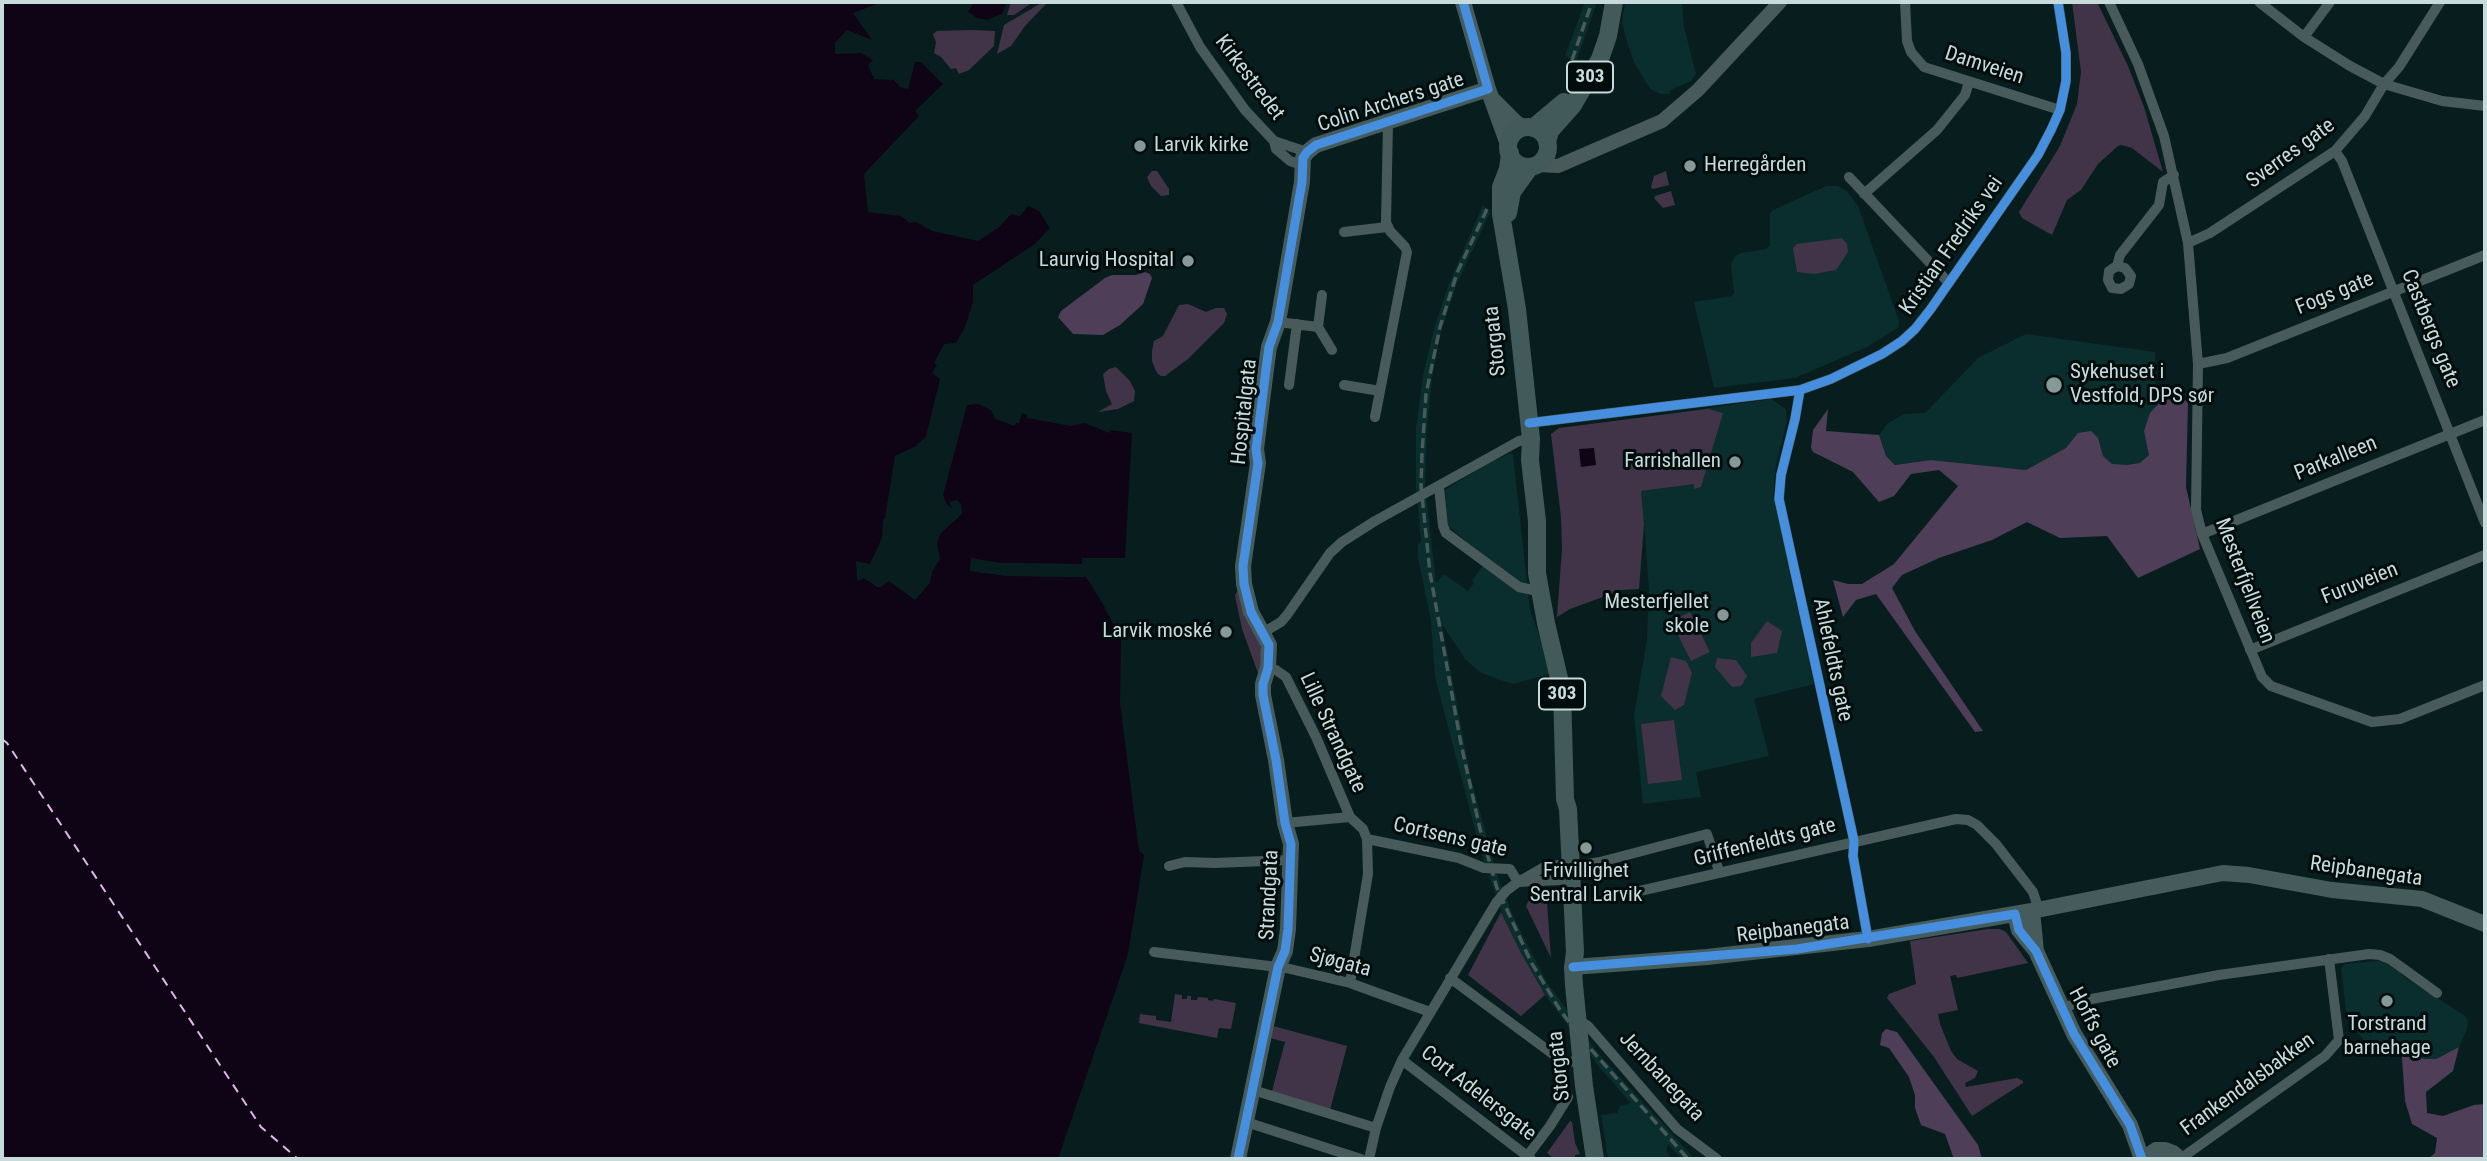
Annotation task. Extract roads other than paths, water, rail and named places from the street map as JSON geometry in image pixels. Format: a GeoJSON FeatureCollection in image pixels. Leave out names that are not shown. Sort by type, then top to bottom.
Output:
{"type":"FeatureCollection","features":[{"type":"Feature","properties":{"kind":"main road"},"geometry":{"type":"LineString","coordinates":[[1463,2],[1489,93],[1509,150],[1517,164],[1533,166]]}},
{"type":"Feature","properties":{"kind":"main road","name":"303"},"geometry":{"type":"LineString","coordinates":[[1509,150],[1513,134],[1529,128],[1566,99],[1580,80],[1613,2]]}},
{"type":"Feature","properties":{"kind":"main road","name":"303"},"geometry":{"type":"LineString","coordinates":[[1533,166],[1546,156],[1550,131],[1573,105],[1600,59],[1608,36],[1613,2]]}},
{"type":"Feature","properties":{"kind":"main road"},"geometry":{"type":"LineString","coordinates":[[1489,93],[1516,123],[1544,136],[1548,146]]}},
{"type":"Feature","properties":{"kind":"main road","name":"Colin Archers gate"},"geometry":{"type":"LineString","coordinates":[[1304,159],[1316,145],[1489,93]]}},
{"type":"Feature","properties":{"kind":"main road","name":"Storgata"},"geometry":{"type":"LineString","coordinates":[[1509,150],[1508,169],[1501,187],[1501,214],[1517,309],[1530,431],[1539,459],[1547,531],[1546,570],[1542,592],[1546,623],[1562,691],[1565,799],[1568,809],[1568,953],[1573,967],[1581,1061],[1595,1159]]}},
{"type":"Feature","properties":{"kind":"main road","name":"Hospitalgata"},"geometry":{"type":"LineString","coordinates":[[1264,632],[1251,612],[1243,577],[1245,544],[1258,463],[1264,450],[1278,348],[1278,322],[1304,159]]}},
{"type":"Feature","properties":{"kind":"main road","name":"Storgata"},"geometry":{"type":"LineString","coordinates":[[1505,238],[1512,192],[1533,166]]}},
{"type":"Feature","properties":{"kind":"main road","name":"Strandgata"},"geometry":{"type":"LineString","coordinates":[[1238,1159],[1278,967],[1285,951],[1285,860],[1290,832],[1285,823],[1263,695],[1269,645],[1264,632]]}},
{"type":"Feature","properties":{"kind":"main road","name":"Reipbanegata"},"geometry":{"type":"LineString","coordinates":[[1573,967],[1707,957],[1868,939],[2035,911],[2223,873],[2332,890],[2422,899],[2485,924]]}},
{"type":"Feature","properties":{"kind":"main road","name":"Hoffs gate"},"geometry":{"type":"LineString","coordinates":[[2035,911],[2036,951]]}},
{"type":"Feature","properties":{"kind":"main road","name":"Hoffs gate"},"geometry":{"type":"LineString","coordinates":[[2015,914],[2019,930],[2036,951],[2091,1064],[2130,1125],[2142,1159]]}},
{"type":"Feature","properties":{"kind":"main road","name":"Hoffs gate"},"geometry":{"type":"LineString","coordinates":[[2130,1125],[2180,1159]]}},
{"type":"Feature","properties":{"kind":"main road"},"geometry":{"type":"LineString","coordinates":[[2142,1159],[2156,1150],[2165,1150]]}},
{"type":"Feature","properties":{"kind":"street","name":"Kirkestredet"},"geometry":{"type":"LineString","coordinates":[[1175,2],[1200,47],[1245,110],[1274,141],[1304,159]]}},
{"type":"Feature","properties":{"kind":"street"},"geometry":{"type":"LineString","coordinates":[[1533,166],[1558,166],[1571,158],[1662,121],[1698,90],[1780,2]]}},
{"type":"Feature","properties":{"kind":"street","name":"Damveien"},"geometry":{"type":"LineString","coordinates":[[1905,2],[1907,41],[1911,52],[1924,67],[2060,110]]}},
{"type":"Feature","properties":{"kind":"street","name":"Kristian Fredriks vei"},"geometry":{"type":"LineString","coordinates":[[1530,431],[1800,390],[1831,379],[1902,341],[1915,329],[1949,283],[2038,155],[2060,110],[2067,66],[2058,2]]}},
{"type":"Feature","properties":{"kind":"street","name":"Mesterfjellveien"},"geometry":{"type":"LineString","coordinates":[[2109,2],[2150,94],[2174,175],[2188,243],[2198,364],[2196,510],[2202,534],[2262,677],[2271,686],[2372,722],[2400,719],[2485,683]]}},
{"type":"Feature","properties":{"kind":"street"},"geometry":{"type":"LineString","coordinates":[[2259,2],[2304,37],[2384,84],[2442,101],[2485,106]]}},
{"type":"Feature","properties":{"kind":"street"},"geometry":{"type":"LineString","coordinates":[[2304,37],[2330,2]]}},
{"type":"Feature","properties":{"kind":"street","name":"Sverres gate"},"geometry":{"type":"LineString","coordinates":[[2188,243],[2210,233],[2335,151],[2365,116],[2384,84],[2399,68],[2440,2]]}},
{"type":"Feature","properties":{"kind":"street"},"geometry":{"type":"LineString","coordinates":[[1864,194],[1937,130],[1965,95],[1969,82]]}},
{"type":"Feature","properties":{"kind":"street"},"geometry":{"type":"LineString","coordinates":[[1375,417],[1407,252],[1387,227],[1388,123]]}},
{"type":"Feature","properties":{"kind":"street"},"geometry":{"type":"LineString","coordinates":[[1548,146],[1553,157],[1571,158]]}},
{"type":"Feature","properties":{"kind":"street","name":"Castbergs gate"},"geometry":{"type":"LineString","coordinates":[[2335,151],[2342,161],[2485,523]]}},
{"type":"Feature","properties":{"kind":"street"},"geometry":{"type":"LineString","coordinates":[[2117,266],[2120,255],[2159,205],[2163,182],[2174,175]]}},
{"type":"Feature","properties":{"kind":"street"},"geometry":{"type":"LineString","coordinates":[[1849,177],[1949,283]]}},
{"type":"Feature","properties":{"kind":"street"},"geometry":{"type":"LineString","coordinates":[[1344,232],[1387,227]]}},
{"type":"Feature","properties":{"kind":"street","name":"Fogs gate"},"geometry":{"type":"LineString","coordinates":[[2198,364],[2227,358],[2485,255]]}},
{"type":"Feature","properties":{"kind":"street"},"geometry":{"type":"LineString","coordinates":[[1322,295],[1318,327],[1332,351]]}},
{"type":"Feature","properties":{"kind":"street"},"geometry":{"type":"LineString","coordinates":[[1278,322],[1318,327]]}},
{"type":"Feature","properties":{"kind":"street","name":"Hospitalgata"},"geometry":{"type":"LineString","coordinates":[[1289,386],[1297,324]]}},
{"type":"Feature","properties":{"kind":"street"},"geometry":{"type":"LineString","coordinates":[[1344,385],[1380,391]]}},
{"type":"Feature","properties":{"kind":"street","name":"Ahlefeldts gate"},"geometry":{"type":"LineString","coordinates":[[1800,390],[1796,419],[1781,475],[1779,499],[1854,841],[1853,856],[1868,939]]}},
{"type":"Feature","properties":{"kind":"street","name":"Parkalleen"},"geometry":{"type":"LineString","coordinates":[[2202,534],[2485,420]]}},
{"type":"Feature","properties":{"kind":"street"},"geometry":{"type":"LineString","coordinates":[[1264,632],[1287,615],[1330,553],[1342,542],[1519,441],[1530,431]]}},
{"type":"Feature","properties":{"kind":"street"},"geometry":{"type":"LineString","coordinates":[[1439,486],[1446,533],[1519,587],[1542,592]]}},
{"type":"Feature","properties":{"kind":"street","name":"Furuveien"},"geometry":{"type":"LineString","coordinates":[[2250,650],[2485,555]]}},
{"type":"Feature","properties":{"kind":"street","name":"Lille Strandgate"},"geometry":{"type":"LineString","coordinates":[[1268,668],[1286,677],[1316,737],[1350,817],[1356,821],[1367,839]]}},
{"type":"Feature","properties":{"kind":"street"},"geometry":{"type":"LineString","coordinates":[[1285,823],[1350,817]]}},
{"type":"Feature","properties":{"kind":"street","name":"Griffenfeldts gate"},"geometry":{"type":"LineString","coordinates":[[1622,895],[1854,841],[1956,820],[1968,820],[1996,844],[2033,892],[2035,911]]}},
{"type":"Feature","properties":{"kind":"street"},"geometry":{"type":"LineString","coordinates":[[1369,1159],[1376,1128],[1402,1060],[1481,926],[1506,891],[1546,866],[1566,871],[1707,834],[1719,872]]}},
{"type":"Feature","properties":{"kind":"street"},"geometry":{"type":"LineString","coordinates":[[1350,983],[1368,874],[1367,839]]}},
{"type":"Feature","properties":{"kind":"street","name":"Cortsens gate"},"geometry":{"type":"LineString","coordinates":[[1367,839],[1459,858],[1484,868],[1510,869],[1518,883]]}},
{"type":"Feature","properties":{"kind":"street","name":"Strandgata"},"geometry":{"type":"LineString","coordinates":[[1169,866],[1185,862],[1285,860]]}},
{"type":"Feature","properties":{"kind":"street","name":"Sjøgata"},"geometry":{"type":"LineString","coordinates":[[1154,952],[1278,967],[1350,983],[1430,1012]]}},
{"type":"Feature","properties":{"kind":"street"},"geometry":{"type":"LineString","coordinates":[[2062,1009],[2081,1001],[2195,979],[2329,959],[2380,955],[2390,959],[2437,993]]}},
{"type":"Feature","properties":{"kind":"street","name":"Frankendalsbakken"},"geometry":{"type":"LineString","coordinates":[[2180,1159],[2325,1056],[2339,1040],[2329,959]]}},
{"type":"Feature","properties":{"kind":"street"},"geometry":{"type":"LineString","coordinates":[[1450,978],[1560,1060],[1581,1061]]}},
{"type":"Feature","properties":{"kind":"street","name":"Jernbanegata"},"geometry":{"type":"LineString","coordinates":[[1578,1019],[1588,1026],[1677,1129],[1717,1159]]}},
{"type":"Feature","properties":{"kind":"street","name":"Cort Adelersgate"},"geometry":{"type":"LineString","coordinates":[[1402,1060],[1528,1158]]}},
{"type":"Feature","properties":{"kind":"street"},"geometry":{"type":"LineString","coordinates":[[1253,1090],[1376,1128]]}},
{"type":"Feature","properties":{"kind":"street"},"geometry":{"type":"LineString","coordinates":[[1528,1158],[1568,1097]]}},
{"type":"Feature","properties":{"kind":"street"},"geometry":{"type":"LineString","coordinates":[[1246,1122],[1361,1159]]}},
{"type":"Feature","properties":{"kind":"railway"},"geometry":{"type":"LineString","coordinates":[[1572,60],[1592,2]]}},
{"type":"Feature","properties":{"kind":"railway"},"geometry":{"type":"LineString","coordinates":[[1487,209],[1457,273],[1440,327],[1426,394],[1422,454],[1421,486],[1430,573],[1461,744],[1480,829],[1497,888],[1531,962],[1560,1010],[1581,1038],[1688,1159]]}},
{"type":"Feature","properties":{"kind":"place","name":"Larvik kirke"},"geometry":{"type":"Point","coordinates":[1140,146]}},
{"type":"Feature","properties":{"kind":"place","name":"Herregården"},"geometry":{"type":"Point","coordinates":[1690,166]}},
{"type":"Feature","properties":{"kind":"place","name":"Laurvig Hospital"},"geometry":{"type":"Point","coordinates":[1188,261]}},
{"type":"Feature","properties":{"kind":"place","name":"Sykehuset i Vestfold, DPS sør"},"geometry":{"type":"Point","coordinates":[2054,385]}},
{"type":"Feature","properties":{"kind":"place","name":"Farrishallen"},"geometry":{"type":"Point","coordinates":[1735,462]}},
{"type":"Feature","properties":{"kind":"place","name":"Mesterfjellet skole"},"geometry":{"type":"Point","coordinates":[1723,615]}},
{"type":"Feature","properties":{"kind":"place","name":"Larvik moské"},"geometry":{"type":"Point","coordinates":[1226,632]}},
{"type":"Feature","properties":{"kind":"place","name":"Frivillighet Sentral Larvik"},"geometry":{"type":"Point","coordinates":[1586,848]}},
{"type":"Feature","properties":{"kind":"place","name":"Torstrand barnehage"},"geometry":{"type":"Point","coordinates":[2387,1001]}}]}
